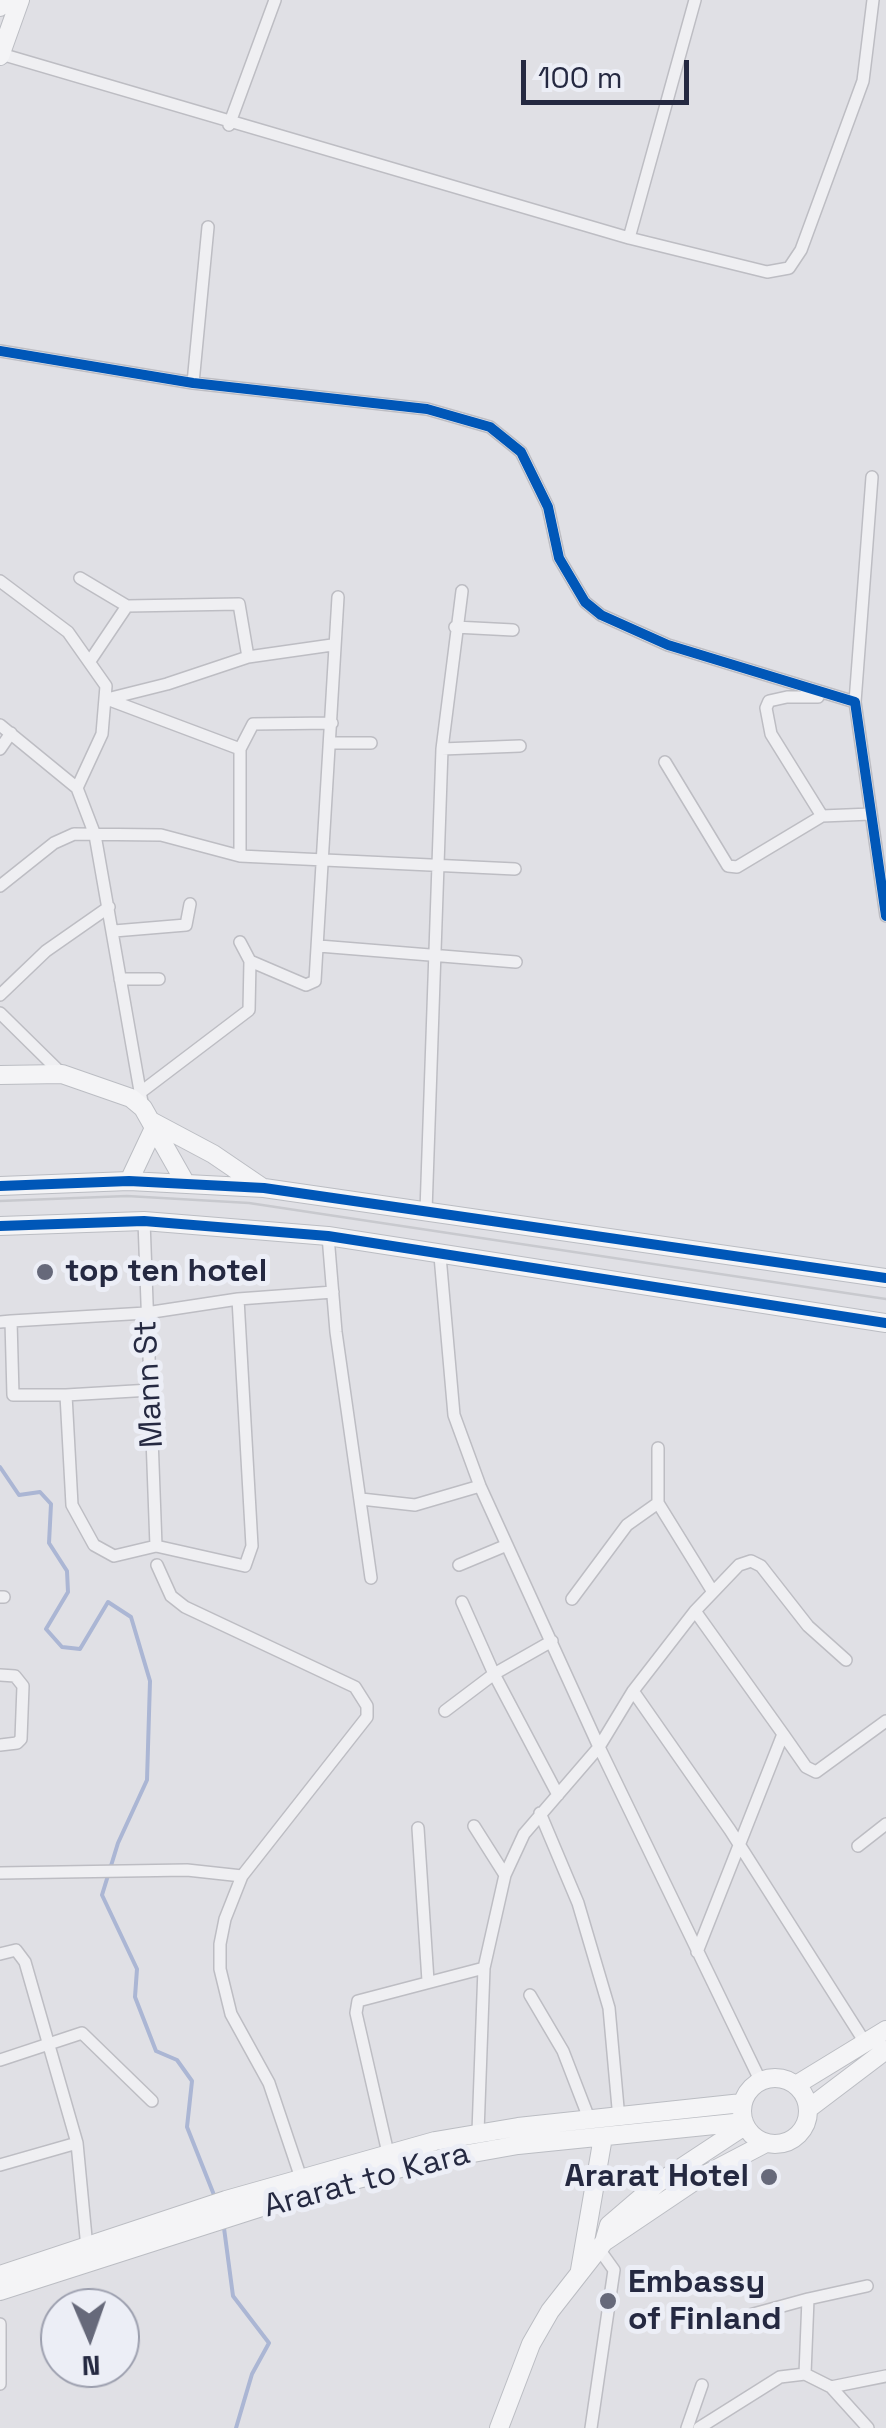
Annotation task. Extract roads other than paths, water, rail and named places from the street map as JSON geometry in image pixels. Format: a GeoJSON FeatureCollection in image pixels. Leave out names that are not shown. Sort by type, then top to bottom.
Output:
{"type":"FeatureCollection","features":[{"type":"Feature","properties":{"kind":"main road"},"geometry":{"type":"LineString","coordinates":[[0,7],[3,0]]}},
{"type":"Feature","properties":{"kind":"main road"},"geometry":{"type":"LineString","coordinates":[[0,55],[20,0]]}},
{"type":"Feature","properties":{"kind":"main road"},"geometry":{"type":"LineString","coordinates":[[0,1076],[62,1074],[118,1091],[264,1188]]}},
{"type":"Feature","properties":{"kind":"main road"},"geometry":{"type":"LineString","coordinates":[[128,1181],[147,1112]]}},
{"type":"Feature","properties":{"kind":"main road"},"geometry":{"type":"LineString","coordinates":[[147,1112],[186,1184]]}},
{"type":"Feature","properties":{"kind":"main road"},"geometry":{"type":"LineString","coordinates":[[0,1186],[128,1181],[264,1188],[886,1278]]}},
{"type":"Feature","properties":{"kind":"main road"},"geometry":{"type":"LineString","coordinates":[[0,1226],[144,1221],[328,1236],[886,1323]]}},
{"type":"Feature","properties":{"kind":"main road"},"geometry":{"type":"LineString","coordinates":[[796,2086],[886,2030]]}},
{"type":"Feature","properties":{"kind":"main road"},"geometry":{"type":"LineString","coordinates":[[602,2246],[699,2178],[766,2143],[796,2137],[808,2109],[886,2050]]}},
{"type":"Feature","properties":{"kind":"main road"},"geometry":{"type":"LineString","coordinates":[[498,2428],[530,2344],[602,2246],[610,2225],[744,2117],[761,2082],[778,2078],[796,2086],[808,2109]]}},
{"type":"Feature","properties":{"kind":"main road"},"geometry":{"type":"LineString","coordinates":[[744,2117],[766,2143]]}},
{"type":"Feature","properties":{"kind":"main road","name":"Ararat to Kara"},"geometry":{"type":"LineString","coordinates":[[202,2217],[226,2200],[388,2152],[478,2132],[618,2118],[744,2117]]}},
{"type":"Feature","properties":{"kind":"main road","name":"Ararat to Kara"},"geometry":{"type":"LineString","coordinates":[[0,2274],[87,2254],[202,2217],[246,2213],[428,2161],[514,2145],[603,2138],[744,2117]]}},
{"type":"Feature","properties":{"kind":"main road"},"geometry":{"type":"LineString","coordinates":[[579,2276],[603,2138]]}},
{"type":"Feature","properties":{"kind":"main road","name":"Ararat to Kara"},"geometry":{"type":"LineString","coordinates":[[0,2291],[87,2254]]}},
{"type":"Feature","properties":{"kind":"street"},"geometry":{"type":"LineString","coordinates":[[230,124],[275,0]]}},
{"type":"Feature","properties":{"kind":"street"},"geometry":{"type":"LineString","coordinates":[[629,238],[695,0]]}},
{"type":"Feature","properties":{"kind":"street"},"geometry":{"type":"LineString","coordinates":[[0,55],[629,238],[767,272],[789,268],[802,250],[863,81],[873,0]]}},
{"type":"Feature","properties":{"kind":"street"},"geometry":{"type":"LineString","coordinates":[[193,382],[208,227]]}},
{"type":"Feature","properties":{"kind":"street"},"geometry":{"type":"LineString","coordinates":[[0,351],[193,382],[426,409],[490,427],[522,452],[548,507],[559,558],[585,602],[601,615],[668,645],[855,702]]}},
{"type":"Feature","properties":{"kind":"street"},"geometry":{"type":"LineString","coordinates":[[872,476],[855,702],[883,868],[886,916]]}},
{"type":"Feature","properties":{"kind":"street"},"geometry":{"type":"LineString","coordinates":[[80,578],[127,606],[239,604],[248,656]]}},
{"type":"Feature","properties":{"kind":"street"},"geometry":{"type":"LineString","coordinates":[[0,582],[68,632],[106,686],[102,734],[76,788]]}},
{"type":"Feature","properties":{"kind":"street"},"geometry":{"type":"LineString","coordinates":[[426,1211],[442,749],[462,591]]}},
{"type":"Feature","properties":{"kind":"street"},"geometry":{"type":"LineString","coordinates":[[250,961],[312,985],[325,861],[332,645],[338,597]]}},
{"type":"Feature","properties":{"kind":"street"},"geometry":{"type":"LineString","coordinates":[[90,661],[127,606]]}},
{"type":"Feature","properties":{"kind":"street"},"geometry":{"type":"LineString","coordinates":[[455,627],[514,630]]}},
{"type":"Feature","properties":{"kind":"street"},"geometry":{"type":"LineString","coordinates":[[107,699],[167,684],[248,656],[332,645]]}},
{"type":"Feature","properties":{"kind":"street"},"geometry":{"type":"LineString","coordinates":[[822,816],[771,734],[766,708],[769,702],[787,697],[829,696]]}},
{"type":"Feature","properties":{"kind":"street"},"geometry":{"type":"LineString","coordinates":[[107,699],[240,748]]}},
{"type":"Feature","properties":{"kind":"street"},"geometry":{"type":"LineString","coordinates":[[240,856],[240,748],[254,724],[332,723]]}},
{"type":"Feature","properties":{"kind":"street"},"geometry":{"type":"LineString","coordinates":[[0,749],[6,729],[76,788],[95,835],[147,1112]]}},
{"type":"Feature","properties":{"kind":"street"},"geometry":{"type":"LineString","coordinates":[[330,743],[371,743]]}},
{"type":"Feature","properties":{"kind":"street"},"geometry":{"type":"LineString","coordinates":[[442,749],[520,746]]}},
{"type":"Feature","properties":{"kind":"street"},"geometry":{"type":"LineString","coordinates":[[666,762],[728,866],[737,867],[822,816],[871,814]]}},
{"type":"Feature","properties":{"kind":"street"},"geometry":{"type":"LineString","coordinates":[[0,886],[54,844],[74,834],[161,835],[240,856],[515,869]]}},
{"type":"Feature","properties":{"kind":"street"},"geometry":{"type":"LineString","coordinates":[[114,931],[186,925],[190,904]]}},
{"type":"Feature","properties":{"kind":"street"},"geometry":{"type":"LineString","coordinates":[[0,996],[46,951],[109,908]]}},
{"type":"Feature","properties":{"kind":"street"},"geometry":{"type":"LineString","coordinates":[[147,1112],[249,1010],[250,961],[240,942]]}},
{"type":"Feature","properties":{"kind":"street"},"geometry":{"type":"LineString","coordinates":[[318,946],[432,959],[516,962]]}},
{"type":"Feature","properties":{"kind":"street"},"geometry":{"type":"LineString","coordinates":[[120,979],[159,979]]}},
{"type":"Feature","properties":{"kind":"street"},"geometry":{"type":"LineString","coordinates":[[0,1013],[62,1074]]}},
{"type":"Feature","properties":{"kind":"street","name":"Mann St"},"geometry":{"type":"LineString","coordinates":[[144,1221],[156,1546]]}},
{"type":"Feature","properties":{"kind":"street"},"geometry":{"type":"LineString","coordinates":[[328,1236],[371,1578]]}},
{"type":"Feature","properties":{"kind":"street"},"geometry":{"type":"LineString","coordinates":[[440,1256],[454,1415],[480,1486],[598,1746],[648,1842],[696,1952],[761,2082]]}},
{"type":"Feature","properties":{"kind":"street"},"geometry":{"type":"LineString","coordinates":[[13,1395],[6,1321],[146,1313],[238,1298],[333,1292]]}},
{"type":"Feature","properties":{"kind":"street"},"geometry":{"type":"LineString","coordinates":[[66,1395],[70,1494],[81,1526],[102,1553],[114,1556],[156,1546],[239,1567],[251,1558],[238,1298]]}},
{"type":"Feature","properties":{"kind":"street"},"geometry":{"type":"LineString","coordinates":[[0,1390],[13,1395],[66,1395],[151,1390]]}},
{"type":"Feature","properties":{"kind":"street"},"geometry":{"type":"LineString","coordinates":[[658,1448],[658,1504],[713,1592]]}},
{"type":"Feature","properties":{"kind":"street"},"geometry":{"type":"LineString","coordinates":[[361,1499],[415,1504],[480,1486]]}},
{"type":"Feature","properties":{"kind":"street"},"geometry":{"type":"LineString","coordinates":[[572,1600],[627,1525],[658,1504]]}},
{"type":"Feature","properties":{"kind":"street"},"geometry":{"type":"LineString","coordinates":[[459,1565],[507,1545]]}},
{"type":"Feature","properties":{"kind":"street"},"geometry":{"type":"LineString","coordinates":[[478,2132],[484,1968],[505,1875],[524,1834],[598,1746],[633,1691],[713,1592],[739,1564],[752,1560],[762,1566],[808,1626],[846,1660]]}},
{"type":"Feature","properties":{"kind":"street"},"geometry":{"type":"LineString","coordinates":[[157,1565],[172,1596],[185,1607],[355,1686],[367,1706],[367,1717],[242,1876],[224,1919],[220,1944],[225,1998],[269,2083],[301,2178]]}},
{"type":"Feature","properties":{"kind":"street"},"geometry":{"type":"LineString","coordinates":[[462,1602],[494,1674],[558,1795]]}},
{"type":"Feature","properties":{"kind":"street"},"geometry":{"type":"LineString","coordinates":[[696,1611],[806,1767],[816,1772],[886,1721]]}},
{"type":"Feature","properties":{"kind":"street"},"geometry":{"type":"LineString","coordinates":[[445,1711],[494,1674],[552,1641]]}},
{"type":"Feature","properties":{"kind":"street"},"geometry":{"type":"LineString","coordinates":[[0,1675],[15,1676],[23,1686],[20,1739],[17,1744],[0,1744]]}},
{"type":"Feature","properties":{"kind":"street"},"geometry":{"type":"LineString","coordinates":[[633,1691],[866,2044]]}},
{"type":"Feature","properties":{"kind":"street"},"geometry":{"type":"LineString","coordinates":[[696,1952],[784,1734]]}},
{"type":"Feature","properties":{"kind":"street"},"geometry":{"type":"LineString","coordinates":[[540,1814],[578,1904],[609,2008],[618,2118]]}},
{"type":"Feature","properties":{"kind":"street"},"geometry":{"type":"LineString","coordinates":[[858,1846],[886,1824]]}},
{"type":"Feature","properties":{"kind":"street"},"geometry":{"type":"LineString","coordinates":[[474,1826],[505,1875]]}},
{"type":"Feature","properties":{"kind":"street"},"geometry":{"type":"LineString","coordinates":[[418,1828],[428,1980]]}},
{"type":"Feature","properties":{"kind":"street"},"geometry":{"type":"LineString","coordinates":[[0,1873],[134,1870],[242,1876]]}},
{"type":"Feature","properties":{"kind":"street"},"geometry":{"type":"LineString","coordinates":[[0,1954],[16,1950],[25,1962],[77,2143],[87,2254]]}},
{"type":"Feature","properties":{"kind":"street"},"geometry":{"type":"LineString","coordinates":[[388,2152],[355,2007],[363,1999],[484,1968]]}},
{"type":"Feature","properties":{"kind":"street"},"geometry":{"type":"LineString","coordinates":[[530,1995],[563,2051],[590,2120]]}},
{"type":"Feature","properties":{"kind":"street"},"geometry":{"type":"LineString","coordinates":[[0,2060],[82,2033],[152,2100]]}},
{"type":"Feature","properties":{"kind":"street"},"geometry":{"type":"LineString","coordinates":[[0,2165],[77,2143]]}},
{"type":"Feature","properties":{"kind":"street"},"geometry":{"type":"LineString","coordinates":[[591,2428],[614,2270],[602,2246]]}},
{"type":"Feature","properties":{"kind":"street"},"geometry":{"type":"LineString","coordinates":[[734,2319],[867,2286]]}},
{"type":"Feature","properties":{"kind":"street"},"geometry":{"type":"LineString","coordinates":[[805,2374],[808,2299]]}},
{"type":"Feature","properties":{"kind":"street"},"geometry":{"type":"LineString","coordinates":[[0,2324],[0,2384]]}},
{"type":"Feature","properties":{"kind":"street"},"geometry":{"type":"LineString","coordinates":[[699,2428],[780,2378],[805,2374],[831,2387],[868,2428]]}},
{"type":"Feature","properties":{"kind":"street"},"geometry":{"type":"LineString","coordinates":[[831,2387],[886,2376]]}},
{"type":"Feature","properties":{"kind":"street"},"geometry":{"type":"LineString","coordinates":[[687,2428],[702,2385]]}},
{"type":"Feature","properties":{"kind":"waterway"},"geometry":{"type":"LineString","coordinates":[[0,1467],[19,1495],[40,1492],[51,1504],[49,1543],[67,1571],[68,1592],[46,1629],[62,1647],[80,1649],[108,1602],[131,1617],[150,1681],[147,1780],[118,1843],[102,1895],[137,1969],[135,1997],[156,2051],[177,2060],[192,2081],[187,2127],[216,2200]]}},
{"type":"Feature","properties":{"kind":"waterway"},"geometry":{"type":"LineString","coordinates":[[224,2228],[233,2296],[269,2343],[252,2374],[236,2428]]}},
{"type":"Feature","properties":{"kind":"tram line"},"geometry":{"type":"LineString","coordinates":[[0,1201],[127,1196],[249,1203],[886,1299]]}},
{"type":"Feature","properties":{"kind":"place","name":"top ten hotel"},"geometry":{"type":"Point","coordinates":[45,1272]}},
{"type":"Feature","properties":{"kind":"place","name":"Ararat Hotel"},"geometry":{"type":"Point","coordinates":[769,2177]}},
{"type":"Feature","properties":{"kind":"place","name":"Embassy of Finland"},"geometry":{"type":"Point","coordinates":[608,2301]}}]}
